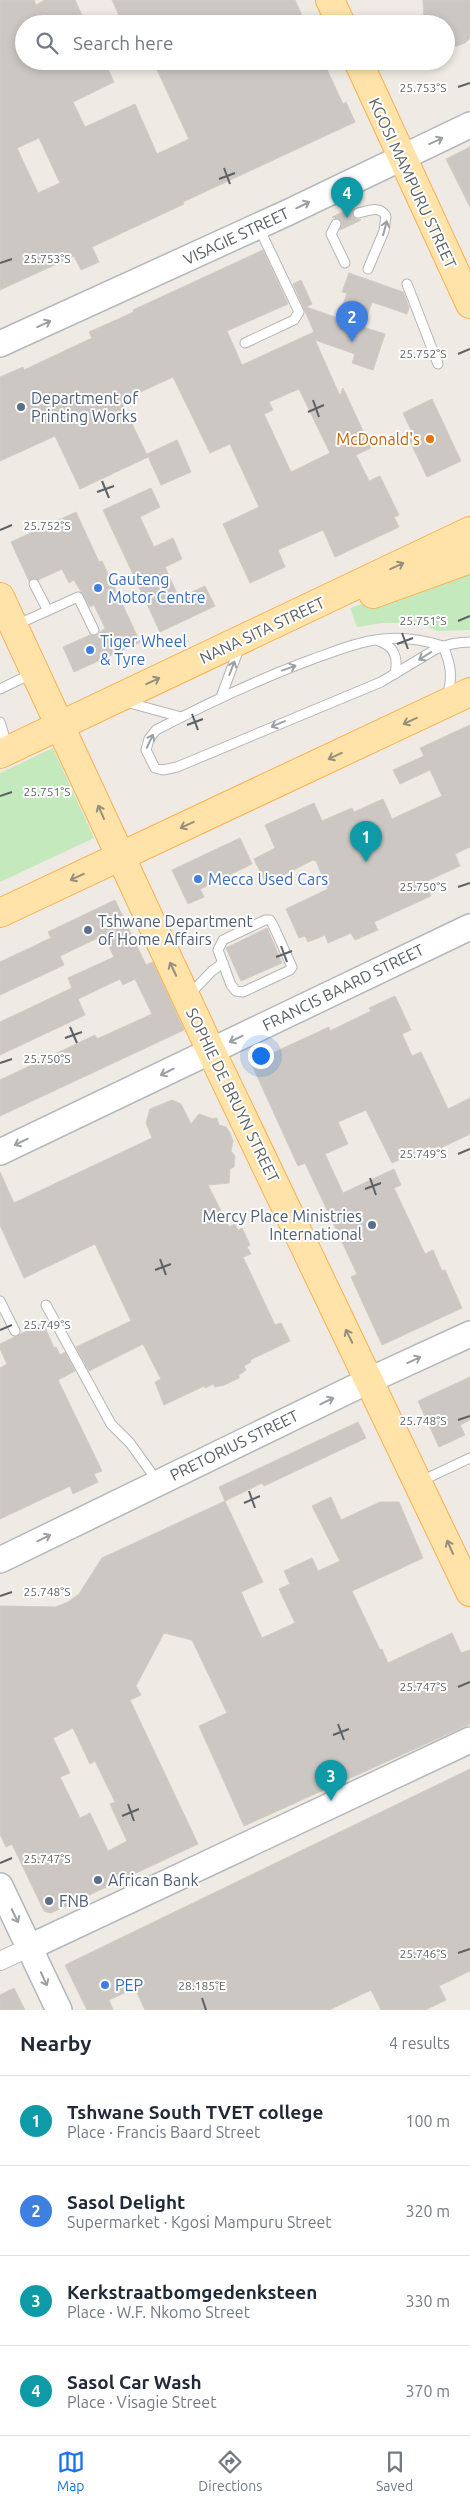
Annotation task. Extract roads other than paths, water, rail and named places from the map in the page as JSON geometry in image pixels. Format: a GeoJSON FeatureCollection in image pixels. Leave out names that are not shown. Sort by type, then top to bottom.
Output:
{"type":"FeatureCollection","features":[{"type":"Feature","properties":{"kind":"main road"},"geometry":{"type":"LineString","coordinates":[[330,0],[337,15]]}},
{"type":"Feature","properties":{"kind":"main road","name":"KGOSI MAMPURU STREET"},"geometry":{"type":"LineString","coordinates":[[362,70],[401,158],[458,270],[470,304]]}},
{"type":"Feature","properties":{"kind":"main road","name":"NANA SITA STREET"},"geometry":{"type":"LineString","coordinates":[[4,752],[470,531]]}},
{"type":"Feature","properties":{"kind":"main road"},"geometry":{"type":"LineString","coordinates":[[274,624],[386,590],[470,559]]}},
{"type":"Feature","properties":{"kind":"main road","name":"SOPHIE DE BRUYN STREET"},"geometry":{"type":"LineString","coordinates":[[0,596],[211,1051],[470,1592]]}},
{"type":"Feature","properties":{"kind":"main road"},"geometry":{"type":"LineString","coordinates":[[0,913],[470,692]]}},
{"type":"Feature","properties":{"kind":"street","name":"VISAGIE STREET"},"geometry":{"type":"LineString","coordinates":[[0,344],[258,226],[470,125]]}},
{"type":"Feature","properties":{"kind":"street","name":"FRANCIS BAARD STREET"},"geometry":{"type":"LineString","coordinates":[[0,1152],[470,926]]}},
{"type":"Feature","properties":{"kind":"street","name":"PRETORIUS STREET"},"geometry":{"type":"LineString","coordinates":[[0,1560],[370,1380],[470,1334]]}},
{"type":"Feature","properties":{"kind":"street"},"geometry":{"type":"LineString","coordinates":[[0,1961],[470,1740]]}},
{"type":"Feature","properties":{"kind":"street"},"geometry":{"type":"LineString","coordinates":[[0,1886],[59,2010]]}},
{"type":"Feature","properties":{"kind":"lane"},"geometry":{"type":"LineString","coordinates":[[358,213],[378,209],[383,211],[386,216],[384,232],[368,270]]}},
{"type":"Feature","properties":{"kind":"lane"},"geometry":{"type":"LineString","coordinates":[[336,224],[332,234],[345,263]]}},
{"type":"Feature","properties":{"kind":"lane"},"geometry":{"type":"LineString","coordinates":[[245,343],[294,320],[299,312],[258,226]]}},
{"type":"Feature","properties":{"kind":"lane"},"geometry":{"type":"LineString","coordinates":[[407,284],[438,364]]}},
{"type":"Feature","properties":{"kind":"lane"},"geometry":{"type":"LineString","coordinates":[[34,584],[47,609]]}},
{"type":"Feature","properties":{"kind":"lane"},"geometry":{"type":"LineString","coordinates":[[14,626],[47,609],[78,597],[94,630]]}},
{"type":"Feature","properties":{"kind":"lane"},"geometry":{"type":"LineString","coordinates":[[445,704],[452,681],[451,665],[443,646],[418,638],[374,640],[260,679],[221,697],[156,730],[149,739],[146,750],[155,768],[163,770],[177,767],[395,674],[443,646],[452,642],[470,642]]}},
{"type":"Feature","properties":{"kind":"lane"},"geometry":{"type":"LineString","coordinates":[[221,697],[243,639]]}},
{"type":"Feature","properties":{"kind":"lane"},"geometry":{"type":"LineString","coordinates":[[374,640],[388,644],[394,652],[398,661],[395,674]]}},
{"type":"Feature","properties":{"kind":"lane"},"geometry":{"type":"LineString","coordinates":[[0,689],[36,671]]}},
{"type":"Feature","properties":{"kind":"lane"},"geometry":{"type":"LineString","coordinates":[[114,700],[181,717]]}},
{"type":"Feature","properties":{"kind":"lane"},"geometry":{"type":"LineString","coordinates":[[0,722],[4,752]]}},
{"type":"Feature","properties":{"kind":"lane"},"geometry":{"type":"LineString","coordinates":[[265,920],[270,920],[292,967],[290,970],[243,992],[236,991],[231,985],[223,963],[218,950],[223,940],[265,920]]}},
{"type":"Feature","properties":{"kind":"lane"},"geometry":{"type":"LineString","coordinates":[[186,997],[212,971],[223,963]]}},
{"type":"Feature","properties":{"kind":"lane"},"geometry":{"type":"LineString","coordinates":[[0,1301],[15,1331]]}},
{"type":"Feature","properties":{"kind":"lane"},"geometry":{"type":"LineString","coordinates":[[46,1305],[111,1424],[130,1443],[158,1482]]}},
{"type":"Feature","properties":{"kind":"lane"},"geometry":{"type":"LineString","coordinates":[[419,1482],[470,1458]]}},
{"type":"Feature","properties":{"kind":"place","name":"Sasol Car Wash"},"geometry":{"type":"Point","coordinates":[347,218]}},
{"type":"Feature","properties":{"kind":"place","name":"Sasol Delight"},"geometry":{"type":"Point","coordinates":[352,342]}},
{"type":"Feature","properties":{"kind":"place","name":"Department of Printing Works"},"geometry":{"type":"Point","coordinates":[21,407]}},
{"type":"Feature","properties":{"kind":"place","name":"McDonald's"},"geometry":{"type":"Point","coordinates":[430,439]}},
{"type":"Feature","properties":{"kind":"place","name":"Gauteng Motor Centre"},"geometry":{"type":"Point","coordinates":[98,588]}},
{"type":"Feature","properties":{"kind":"place","name":"Tiger Wheel & Tyre"},"geometry":{"type":"Point","coordinates":[90,650]}},
{"type":"Feature","properties":{"kind":"place","name":"Tshwane South TVET college"},"geometry":{"type":"Point","coordinates":[366,862]}},
{"type":"Feature","properties":{"kind":"place","name":"Mecca Used Cars"},"geometry":{"type":"Point","coordinates":[198,879]}},
{"type":"Feature","properties":{"kind":"place","name":"Tshwane Department of Home Affairs"},"geometry":{"type":"Point","coordinates":[88,930]}},
{"type":"Feature","properties":{"kind":"place","name":"Mercy Place Ministries International"},"geometry":{"type":"Point","coordinates":[372,1225]}},
{"type":"Feature","properties":{"kind":"place","name":"Kerkstraatbomgedenksteen"},"geometry":{"type":"Point","coordinates":[331,1801]}},
{"type":"Feature","properties":{"kind":"place","name":"African Bank"},"geometry":{"type":"Point","coordinates":[98,1880]}},
{"type":"Feature","properties":{"kind":"place","name":"FNB"},"geometry":{"type":"Point","coordinates":[49,1901]}},
{"type":"Feature","properties":{"kind":"place","name":"PEP"},"geometry":{"type":"Point","coordinates":[105,1985]}}]}
